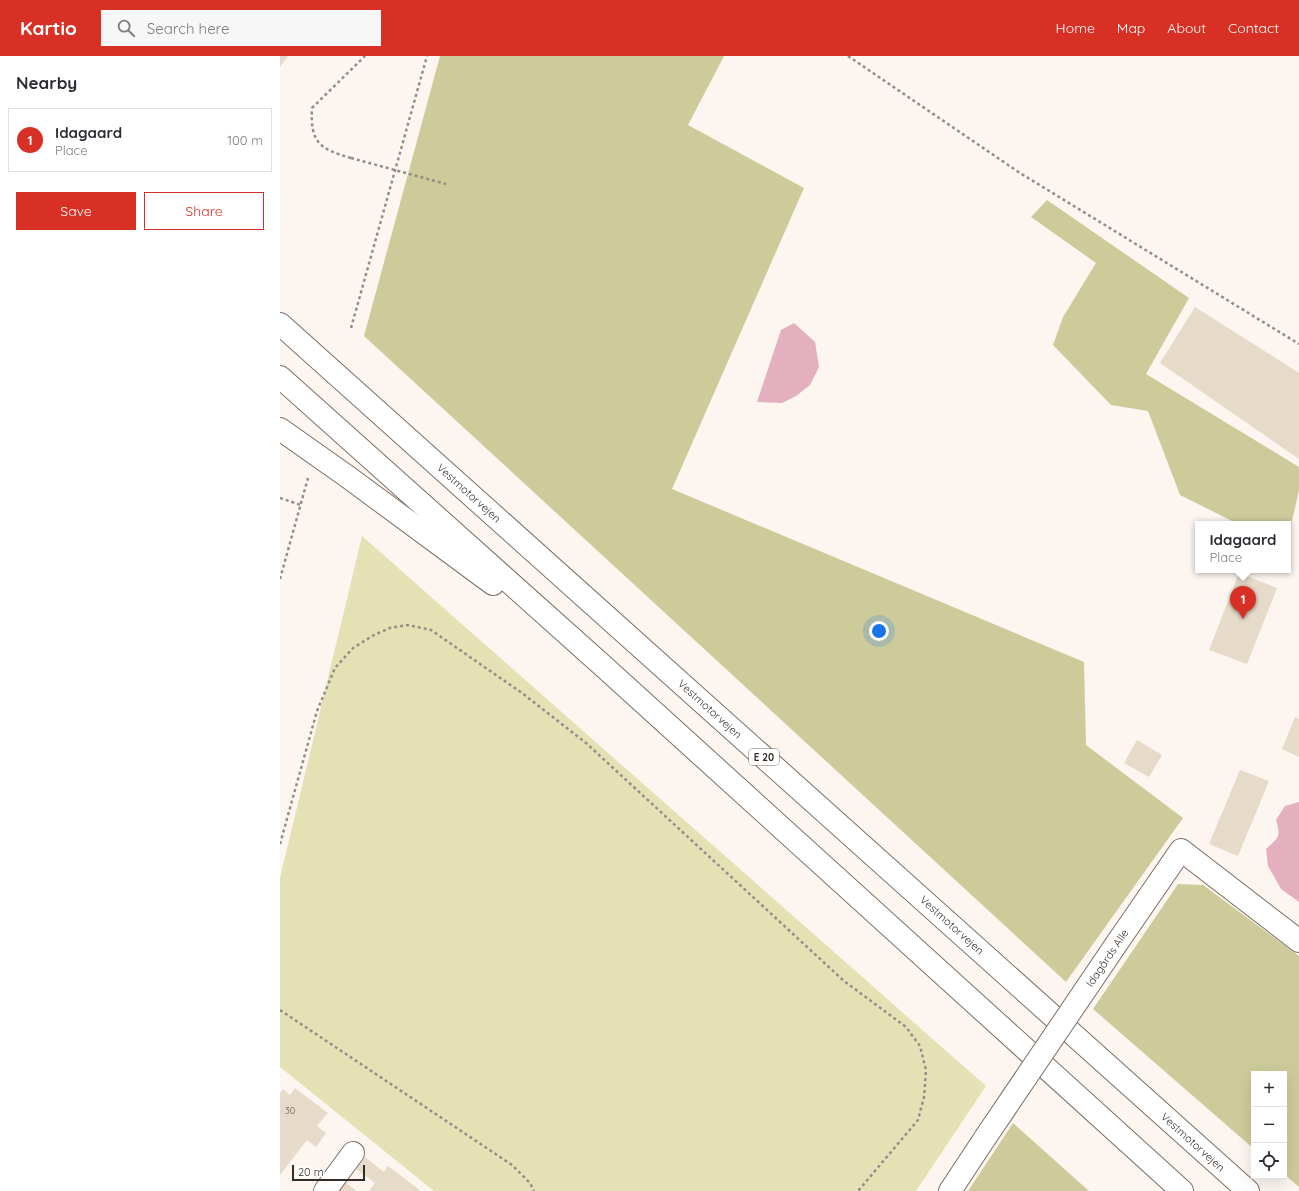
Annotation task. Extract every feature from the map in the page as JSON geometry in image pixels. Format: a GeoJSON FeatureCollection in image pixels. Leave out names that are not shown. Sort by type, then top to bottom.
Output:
{"type":"FeatureCollection","features":[{"type":"Feature","properties":{"kind":"main road","name":"Vestmotorvejen"},"geometry":{"type":"LineString","coordinates":[[280,324],[1248,1191]]}},
{"type":"Feature","properties":{"kind":"main road"},"geometry":{"type":"LineString","coordinates":[[280,377],[602,665],[1182,1191]]}},
{"type":"Feature","properties":{"kind":"main road"},"geometry":{"type":"LineString","coordinates":[[280,429],[348,477],[602,665]]}},
{"type":"Feature","properties":{"kind":"main road","name":"Idagårds Alle"},"geometry":{"type":"LineString","coordinates":[[950,1191],[1181,850],[1299,941]]}},
{"type":"Feature","properties":{"kind":"main road"},"geometry":{"type":"LineString","coordinates":[[325,1191],[353,1153]]}},
{"type":"Feature","properties":{"kind":"path"},"geometry":{"type":"LineString","coordinates":[[366,56],[312,108],[311,123],[315,138],[336,154],[446,184]]}},
{"type":"Feature","properties":{"kind":"path"},"geometry":{"type":"LineString","coordinates":[[351,328],[427,56]]}},
{"type":"Feature","properties":{"kind":"path"},"geometry":{"type":"LineString","coordinates":[[848,56],[1020,173],[1299,344]]}},
{"type":"Feature","properties":{"kind":"path"},"geometry":{"type":"LineString","coordinates":[[280,579],[310,472]]}},
{"type":"Feature","properties":{"kind":"path"},"geometry":{"type":"LineString","coordinates":[[280,498],[301,505]]}},
{"type":"Feature","properties":{"kind":"path"},"geometry":{"type":"LineString","coordinates":[[280,844],[317,712],[335,668],[352,648],[374,635],[390,628],[408,625],[431,630],[522,693],[586,743],[844,981],[906,1027],[920,1046],[926,1070],[924,1097],[918,1120],[858,1191]]}},
{"type":"Feature","properties":{"kind":"path"},"geometry":{"type":"LineString","coordinates":[[280,1010],[512,1165],[530,1182],[534,1191]]}},
{"type":"Feature","properties":{"kind":"shaded area"},"geometry":{"type":"Polygon","coordinates":[[[440,56],[724,56],[688,125],[804,188],[672,489],[1084,662],[1086,745],[1183,818],[1066,982],[364,336],[440,56]]]}},
{"type":"Feature","properties":{"kind":"shaded area"},"geometry":{"type":"Polygon","coordinates":[[[1047,200],[1189,298],[1146,374],[1299,467],[1299,490],[1291,526],[1291,521],[1232,521],[1180,495],[1148,411],[1111,405],[1053,345],[1063,317],[1096,263],[1031,217],[1047,200]]]}},
{"type":"Feature","properties":{"kind":"shaded area"},"geometry":{"type":"Polygon","coordinates":[[[794,323],[815,342],[819,367],[810,385],[796,396],[782,403],[757,402],[781,330],[794,323]]]}},
{"type":"Feature","properties":{"kind":"shaded area"},"geometry":{"type":"Polygon","coordinates":[[[362,536],[986,1086],[916,1191],[434,1191],[280,1067],[280,878],[362,536]]]}},
{"type":"Feature","properties":{"kind":"shaded area"},"geometry":{"type":"Polygon","coordinates":[[[1299,802],[1299,902],[1281,889],[1268,866],[1266,849],[1278,836],[1276,820],[1285,806],[1299,802]]]}},
{"type":"Feature","properties":{"kind":"shaded area"},"geometry":{"type":"Polygon","coordinates":[[[1178,884],[1203,885],[1299,956],[1299,1187],[1287,1177],[1287,1071],[1251,1071],[1251,1146],[1093,1009],[1178,884]]]}},
{"type":"Feature","properties":{"kind":"shaded area"},"geometry":{"type":"Polygon","coordinates":[[[1013,1123],[1089,1191],[968,1191],[1013,1123]]]}},
{"type":"Feature","properties":{"kind":"building"},"geometry":{"type":"Polygon","coordinates":[[[280,56],[288,56],[280,67],[280,56]]]}},
{"type":"Feature","properties":{"kind":"building"},"geometry":{"type":"Polygon","coordinates":[[[1195,307],[1299,373],[1299,459],[1160,363],[1195,307]]]}},
{"type":"Feature","properties":{"kind":"building"},"geometry":{"type":"Polygon","coordinates":[[[1239,573],[1277,588],[1247,664],[1209,650],[1239,573]]]}},
{"type":"Feature","properties":{"kind":"building"},"geometry":{"type":"Polygon","coordinates":[[[1295,717],[1299,719],[1299,757],[1282,749],[1295,717]]]}},
{"type":"Feature","properties":{"kind":"building"},"geometry":{"type":"Polygon","coordinates":[[[1137,740],[1162,755],[1149,777],[1124,763],[1137,740]]]}},
{"type":"Feature","properties":{"kind":"building"},"geometry":{"type":"Polygon","coordinates":[[[1240,770],[1269,781],[1238,856],[1209,844],[1240,770]]]}},
{"type":"Feature","properties":{"kind":"building"},"geometry":{"type":"Polygon","coordinates":[[[295,1088],[328,1113],[317,1126],[326,1133],[316,1147],[307,1140],[280,1175],[280,1093],[283,1089],[290,1095],[295,1088]]]}},
{"type":"Feature","properties":{"kind":"building"},"geometry":{"type":"Polygon","coordinates":[[[365,1157],[384,1172],[388,1166],[421,1191],[369,1191],[375,1183],[356,1169],[365,1157]]]}},
{"type":"Feature","properties":{"kind":"building"},"geometry":{"type":"Polygon","coordinates":[[[345,1182],[357,1191],[339,1191],[345,1182]]]}},
{"type":"Feature","properties":{"kind":"place","name":"Idagaard"},"geometry":{"type":"Point","coordinates":[1243,619]}}]}
